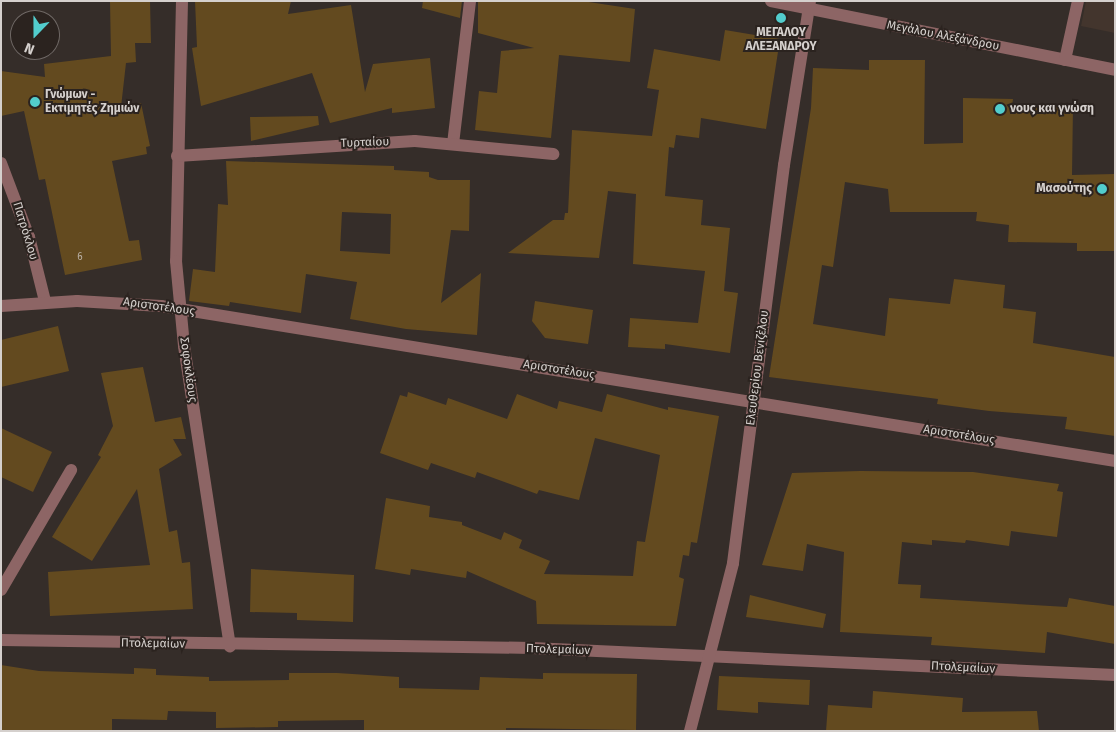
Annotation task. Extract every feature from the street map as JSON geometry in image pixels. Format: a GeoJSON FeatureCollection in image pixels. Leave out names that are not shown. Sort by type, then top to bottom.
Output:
{"type":"FeatureCollection","features":[{"type":"Feature","properties":{"kind":"street","name":"Σοφοκλέους"},"geometry":{"type":"LineString","coordinates":[[182,1],[175,242],[180,309],[230,646]]}},
{"type":"Feature","properties":{"kind":"street"},"geometry":{"type":"LineString","coordinates":[[453,144],[470,1]]}},
{"type":"Feature","properties":{"kind":"street","name":"Μεγάλου Αλεξάνδρου"},"geometry":{"type":"LineString","coordinates":[[771,1],[809,6],[1115,70]]}},
{"type":"Feature","properties":{"kind":"street"},"geometry":{"type":"LineString","coordinates":[[1065,60],[1078,1]]}},
{"type":"Feature","properties":{"kind":"street","name":"Ελευθερίου Βενιζέλου"},"geometry":{"type":"LineString","coordinates":[[690,731],[733,563],[753,401],[809,6]]}},
{"type":"Feature","properties":{"kind":"street","name":"Τυρταίου"},"geometry":{"type":"LineString","coordinates":[[177,156],[366,143],[453,144],[553,154]]}},
{"type":"Feature","properties":{"kind":"street","name":"Πατρόκλου"},"geometry":{"type":"LineString","coordinates":[[1,163],[29,237],[45,301]]}},
{"type":"Feature","properties":{"kind":"street","name":"Αριστοτέλους"},"geometry":{"type":"LineString","coordinates":[[1,306],[45,301],[138,303],[1115,461]]}},
{"type":"Feature","properties":{"kind":"street"},"geometry":{"type":"LineString","coordinates":[[1,590],[71,470]]}},
{"type":"Feature","properties":{"kind":"street","name":"Πτολεμαίων"},"geometry":{"type":"LineString","coordinates":[[1,640],[230,646],[532,648],[1115,675]]}},
{"type":"Feature","properties":{"kind":"shaded area"},"geometry":{"type":"Polygon","coordinates":[[[1086,1],[1115,1],[1115,33],[1081,26],[1086,1]]]}},
{"type":"Feature","properties":{"kind":"building"},"geometry":{"type":"Polygon","coordinates":[[[110,1],[150,1],[151,43],[135,43],[136,62],[126,63],[121,107],[141,103],[150,146],[146,147],[147,154],[112,161],[129,241],[139,240],[142,260],[65,275],[45,179],[39,180],[24,111],[1,116],[1,71],[45,77],[44,64],[111,56],[110,1]]]}},
{"type":"Feature","properties":{"kind":"building"},"geometry":{"type":"Polygon","coordinates":[[[195,1],[291,1],[288,14],[351,5],[365,92],[373,64],[430,58],[435,108],[392,113],[392,108],[330,123],[312,73],[201,106],[192,48],[197,47],[195,1]]]}},
{"type":"Feature","properties":{"kind":"building"},"geometry":{"type":"Polygon","coordinates":[[[423,1],[462,1],[460,18],[422,8],[423,1]]]}},
{"type":"Feature","properties":{"kind":"building"},"geometry":{"type":"Polygon","coordinates":[[[478,1],[582,1],[635,9],[630,62],[559,55],[551,138],[475,130],[479,91],[497,93],[501,51],[534,48],[478,33],[478,1]]]}},
{"type":"Feature","properties":{"kind":"building"},"geometry":{"type":"Polygon","coordinates":[[[725,30],[780,39],[766,129],[701,118],[699,138],[676,135],[674,148],[669,147],[665,196],[703,200],[701,225],[730,228],[724,291],[738,293],[730,353],[665,344],[665,349],[628,347],[630,318],[698,323],[705,271],[633,264],[636,194],[608,191],[599,258],[508,253],[553,220],[564,220],[565,213],[568,213],[572,130],[652,136],[659,90],[647,88],[654,49],[720,61],[725,30]]]}},
{"type":"Feature","properties":{"kind":"building"},"geometry":{"type":"Polygon","coordinates":[[[869,60],[925,60],[924,144],[963,143],[963,98],[1013,99],[1012,106],[1073,106],[1072,175],[1115,174],[1115,251],[1077,251],[1077,243],[1008,242],[1009,225],[976,221],[977,212],[890,212],[888,189],[845,182],[833,267],[822,265],[813,324],[885,336],[889,298],[950,304],[954,279],[1005,285],[1003,308],[1036,312],[1033,343],[1115,357],[1115,436],[1065,429],[1067,417],[989,411],[937,404],[938,399],[769,377],[811,108],[813,68],[869,70],[869,60]]]}},
{"type":"Feature","properties":{"kind":"building"},"geometry":{"type":"Polygon","coordinates":[[[318,116],[319,125],[251,141],[250,117],[318,116]]]}},
{"type":"Feature","properties":{"kind":"building"},"geometry":{"type":"Polygon","coordinates":[[[226,161],[394,166],[394,170],[429,172],[429,177],[438,180],[470,180],[469,231],[451,230],[441,303],[481,273],[477,335],[406,329],[350,319],[357,282],[306,274],[301,313],[230,302],[229,306],[189,301],[193,269],[215,272],[218,204],[228,205],[226,161]],[[342,212],[340,251],[390,254],[391,214],[342,212]]]}},
{"type":"Feature","properties":{"kind":"building"},"geometry":{"type":"Polygon","coordinates":[[[535,301],[593,310],[588,344],[545,338],[532,321],[535,301]]]}},
{"type":"Feature","properties":{"kind":"building"},"geometry":{"type":"Polygon","coordinates":[[[58,326],[69,371],[1,387],[1,340],[58,326]]]}},
{"type":"Feature","properties":{"kind":"building"},"geometry":{"type":"Polygon","coordinates":[[[143,367],[155,422],[181,417],[186,439],[173,439],[182,455],[159,469],[169,532],[177,530],[182,563],[190,562],[193,609],[50,616],[48,572],[150,565],[137,489],[92,561],[52,537],[101,457],[98,455],[113,426],[101,373],[143,367]]]}},
{"type":"Feature","properties":{"kind":"building"},"geometry":{"type":"Polygon","coordinates":[[[408,392],[446,405],[448,398],[507,419],[517,394],[557,409],[559,401],[602,412],[607,394],[668,410],[668,407],[719,416],[697,543],[691,542],[689,556],[683,555],[679,577],[684,579],[676,626],[537,624],[536,601],[467,571],[466,578],[411,569],[410,575],[375,569],[386,498],[430,506],[429,517],[462,522],[462,525],[501,540],[504,532],[522,540],[519,548],[550,561],[544,574],[633,576],[637,541],[645,542],[660,455],[595,438],[579,500],[539,490],[537,494],[477,472],[475,478],[431,463],[428,470],[380,453],[400,395],[407,397],[408,392]]]}},
{"type":"Feature","properties":{"kind":"building"},"geometry":{"type":"Polygon","coordinates":[[[1,428],[52,452],[33,492],[1,477],[1,428]]]}},
{"type":"Feature","properties":{"kind":"building"},"geometry":{"type":"Polygon","coordinates":[[[860,471],[973,472],[1059,484],[1057,491],[1063,492],[1057,537],[1011,531],[1009,546],[966,540],[965,543],[932,540],[932,545],[902,542],[898,584],[921,585],[920,598],[1067,607],[1069,598],[1115,606],[1115,644],[1047,632],[1045,653],[931,645],[932,637],[840,632],[844,552],[807,544],[803,571],[762,565],[792,473],[860,471]]]}},
{"type":"Feature","properties":{"kind":"building"},"geometry":{"type":"Polygon","coordinates":[[[251,569],[354,575],[353,622],[297,620],[297,613],[250,612],[251,569]]]}},
{"type":"Feature","properties":{"kind":"building"},"geometry":{"type":"Polygon","coordinates":[[[750,595],[826,614],[823,628],[746,617],[750,595]]]}},
{"type":"Feature","properties":{"kind":"building"},"geometry":{"type":"Polygon","coordinates":[[[1,665],[39,671],[134,674],[134,668],[156,669],[156,675],[209,677],[209,681],[289,680],[289,673],[337,673],[399,677],[399,688],[479,690],[480,677],[543,679],[543,673],[637,674],[636,730],[506,728],[506,731],[364,731],[364,720],[278,721],[278,727],[216,728],[216,712],[168,711],[167,720],[112,719],[112,731],[1,731],[1,665]]]}},
{"type":"Feature","properties":{"kind":"building"},"geometry":{"type":"Polygon","coordinates":[[[719,676],[810,680],[809,705],[758,702],[758,713],[717,710],[719,676]]]}},
{"type":"Feature","properties":{"kind":"building"},"geometry":{"type":"Polygon","coordinates":[[[873,691],[963,698],[962,712],[1037,711],[1039,731],[826,731],[828,705],[872,708],[873,691]]]}},
{"type":"Feature","properties":{"kind":"place","name":"ΜΕΓΑΛΟΥ ΑΛΕΞΑΝΔΡΟΥ"},"geometry":{"type":"Point","coordinates":[781,18]}},
{"type":"Feature","properties":{"kind":"place","name":"Γνώμων - Εκτιμητές Ζημιών"},"geometry":{"type":"Point","coordinates":[35,102]}},
{"type":"Feature","properties":{"kind":"place","name":"νους και γνώση"},"geometry":{"type":"Point","coordinates":[1000,109]}},
{"type":"Feature","properties":{"kind":"place","name":"Μασούτης"},"geometry":{"type":"Point","coordinates":[1102,189]}}]}
